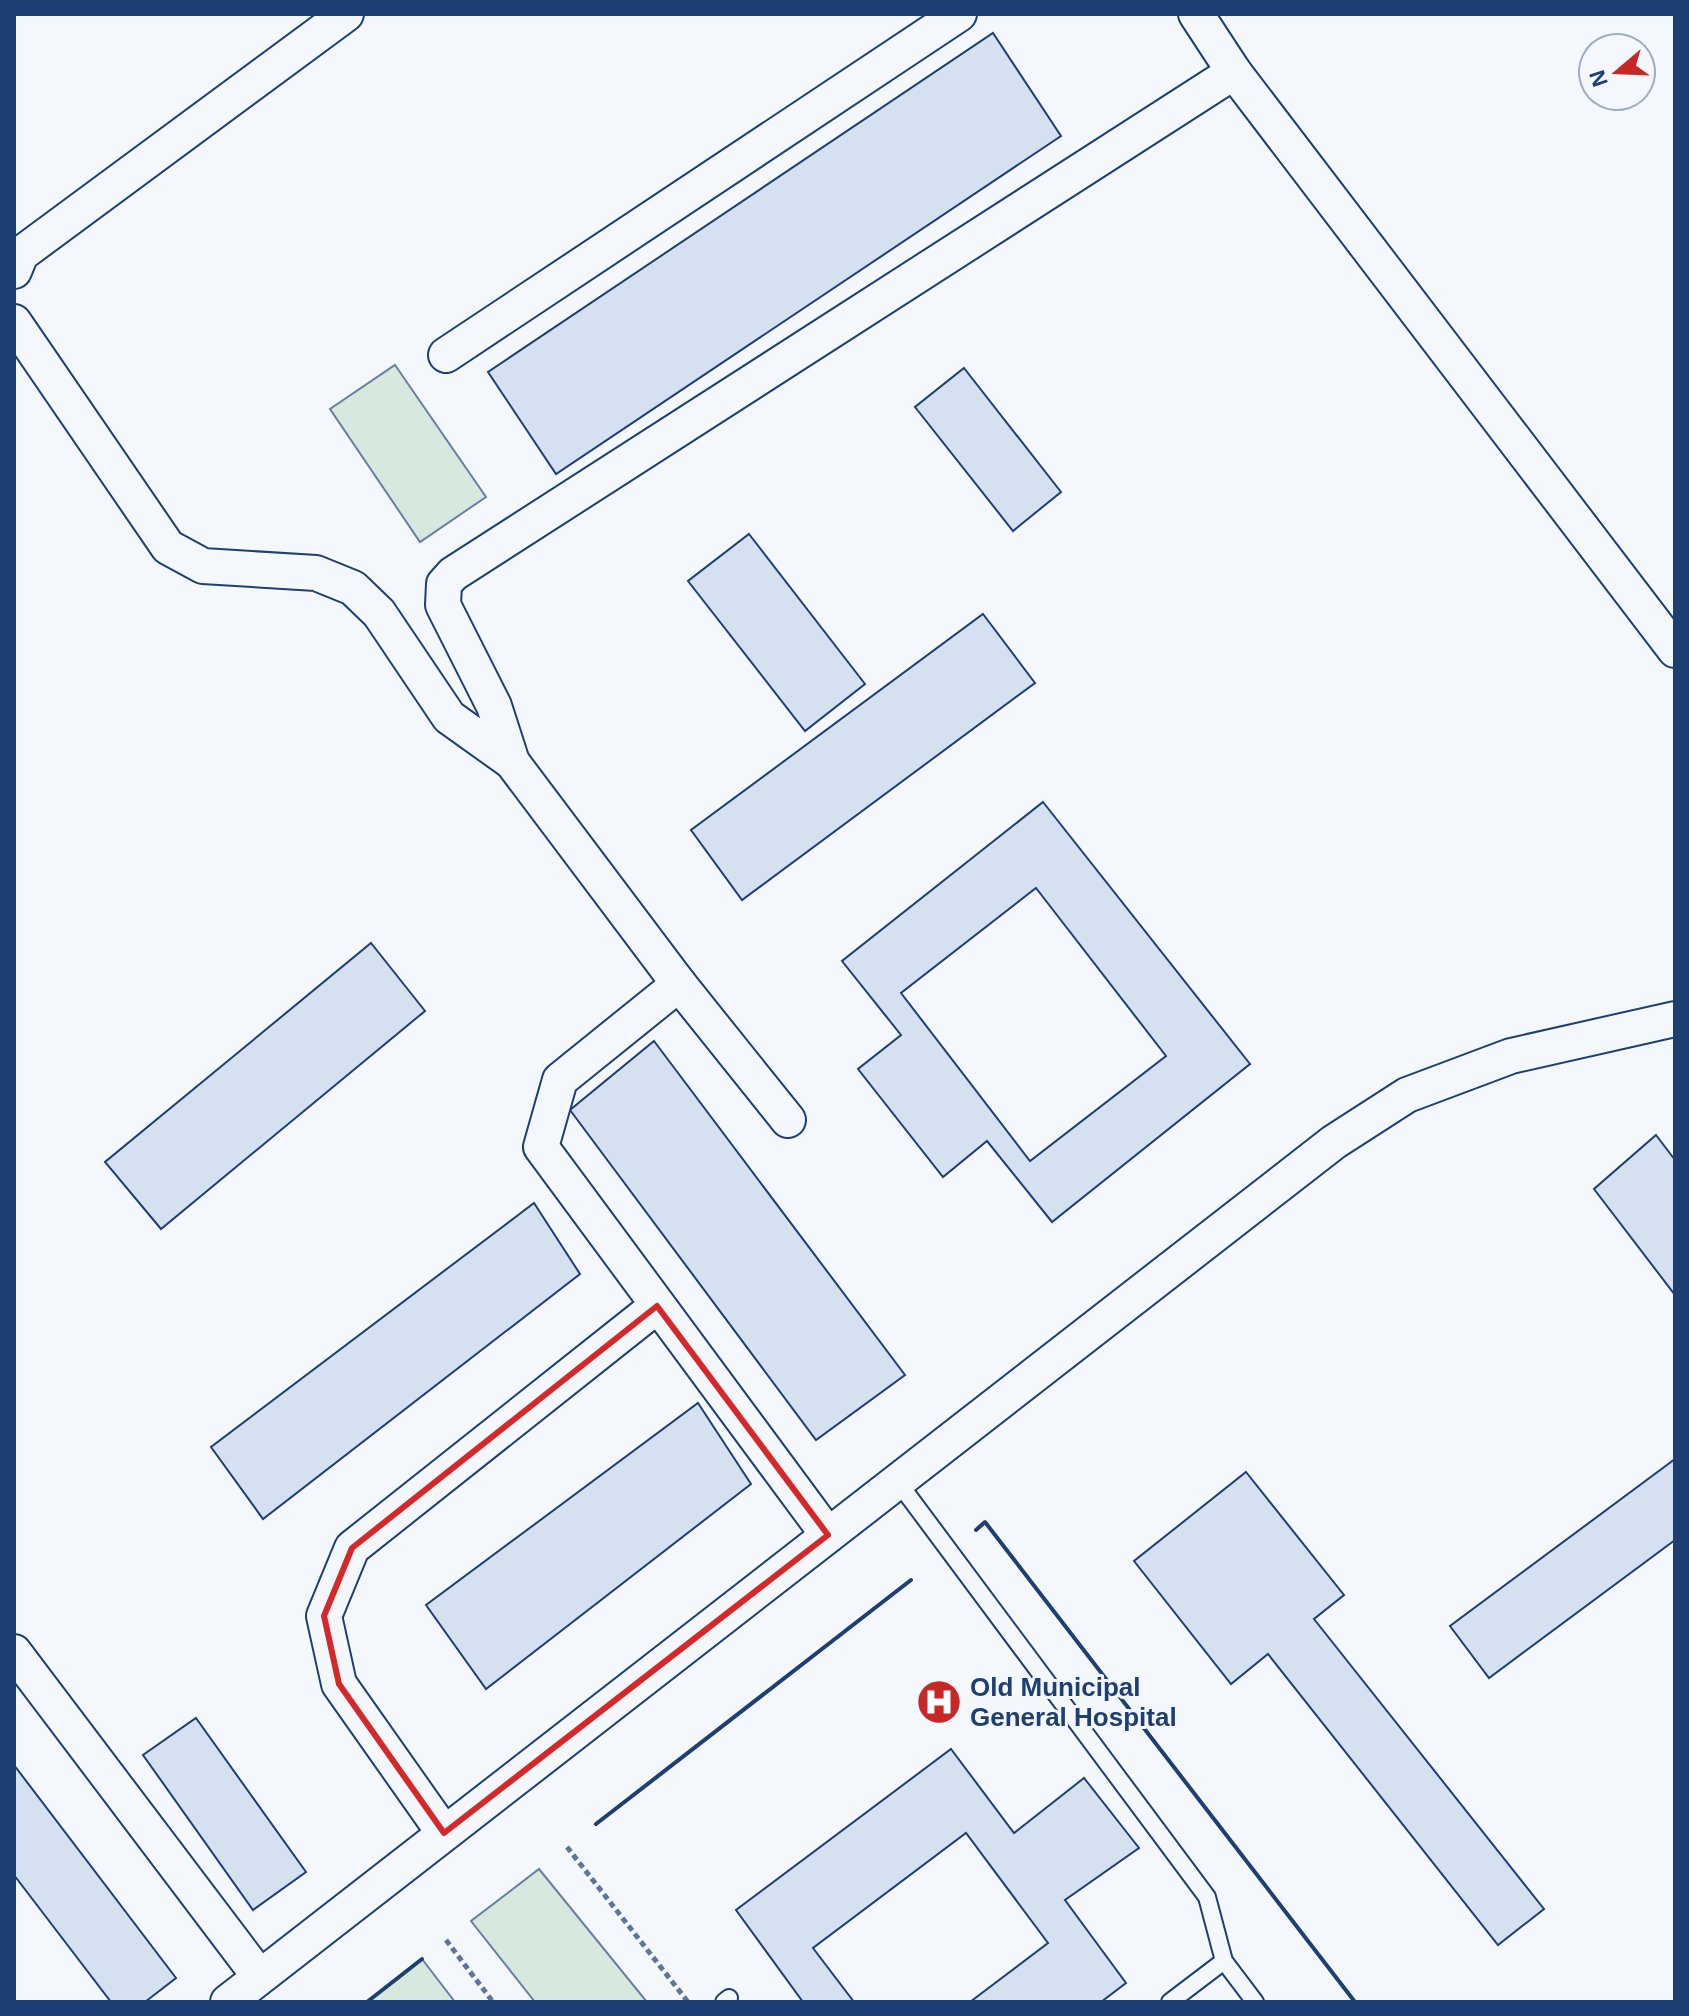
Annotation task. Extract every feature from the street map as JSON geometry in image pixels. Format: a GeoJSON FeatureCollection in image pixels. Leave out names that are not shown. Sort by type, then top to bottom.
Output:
{"type":"FeatureCollection","features":[{"type":"Feature","properties":{"kind":"street"},"geometry":{"type":"LineString","coordinates":[[14,271],[21,254],[346,14]]}},
{"type":"Feature","properties":{"kind":"street"},"geometry":{"type":"LineString","coordinates":[[446,355],[959,14]]}},
{"type":"Feature","properties":{"kind":"street"},"geometry":{"type":"LineString","coordinates":[[1196,14],[1234,72],[1675,650]]}},
{"type":"Feature","properties":{"kind":"street"},"geometry":{"type":"LineString","coordinates":[[512,762],[494,706],[443,605],[444,584],[453,574],[1234,72]]}},
{"type":"Feature","properties":{"kind":"street"},"geometry":{"type":"LineString","coordinates":[[14,322],[168,547],[203,566],[316,573],[353,588],[379,613],[449,717],[512,762],[679,984],[788,1120]]}},
{"type":"Feature","properties":{"kind":"street"},"geometry":{"type":"LineString","coordinates":[[679,984],[560,1080],[541,1147],[828,1535]]}},
{"type":"Feature","properties":{"kind":"street"},"geometry":{"type":"LineString","coordinates":[[228,2002],[1334,1142],[1407,1095],[1511,1056],[1671,1026]]}},
{"type":"Feature","properties":{"kind":"street"},"geometry":{"type":"LineString","coordinates":[[444,1833],[339,1684],[324,1616],[352,1548],[657,1306]]}},
{"type":"Feature","properties":{"kind":"street"},"geometry":{"type":"LineString","coordinates":[[14,1652],[259,1976]]}},
{"type":"Feature","properties":{"kind":"lane"},"geometry":{"type":"LineString","coordinates":[[898,1482],[1207,1897],[1224,1961],[1255,2002]]}},
{"type":"Feature","properties":{"kind":"lane"},"geometry":{"type":"LineString","coordinates":[[1170,2002],[1224,1961]]}},
{"type":"Feature","properties":{"kind":"path"},"geometry":{"type":"LineString","coordinates":[[567,1847],[688,2002]]}},
{"type":"Feature","properties":{"kind":"path"},"geometry":{"type":"LineString","coordinates":[[446,1940],[493,2002]]}},
{"type":"Feature","properties":{"kind":"highlighted area"},"geometry":{"type":"Polygon","coordinates":[[[657,1306],[828,1535],[444,1833],[339,1684],[324,1616],[352,1548],[657,1306]]]}},
{"type":"Feature","properties":{"kind":"shaded area"},"geometry":{"type":"Polygon","coordinates":[[[395,365],[486,497],[420,542],[330,409],[395,365]]]}},
{"type":"Feature","properties":{"kind":"shaded area"},"geometry":{"type":"Polygon","coordinates":[[[539,1869],[647,2002],[535,2002],[471,1921],[539,1869]]]}},
{"type":"Feature","properties":{"kind":"shaded area"},"geometry":{"type":"Polygon","coordinates":[[[422,1959],[455,2002],[367,2002],[422,1959]]]}},
{"type":"Feature","properties":{"kind":"building"},"geometry":{"type":"Polygon","coordinates":[[[993,33],[1061,136],[556,474],[488,372],[993,33]]]}},
{"type":"Feature","properties":{"kind":"building"},"geometry":{"type":"Polygon","coordinates":[[[964,368],[1061,492],[1013,531],[915,407],[964,368]]]}},
{"type":"Feature","properties":{"kind":"building"},"geometry":{"type":"Polygon","coordinates":[[[749,534],[865,684],[805,731],[688,581],[749,534]]]}},
{"type":"Feature","properties":{"kind":"building"},"geometry":{"type":"Polygon","coordinates":[[[983,614],[1035,683],[742,900],[691,830],[983,614]]]}},
{"type":"Feature","properties":{"kind":"building"},"geometry":{"type":"Polygon","coordinates":[[[1043,802],[1250,1064],[1052,1222],[987,1141],[943,1177],[858,1069],[901,1035],[842,961],[1043,802]],[[1036,888],[901,993],[1030,1161],[1166,1056],[1036,888]]]}},
{"type":"Feature","properties":{"kind":"building"},"geometry":{"type":"Polygon","coordinates":[[[371,943],[425,1011],[161,1229],[105,1162],[371,943]]]}},
{"type":"Feature","properties":{"kind":"building"},"geometry":{"type":"Polygon","coordinates":[[[654,1041],[905,1375],[816,1440],[570,1110],[654,1041]]]}},
{"type":"Feature","properties":{"kind":"building"},"geometry":{"type":"Polygon","coordinates":[[[1656,1135],[1675,1160],[1675,1295],[1594,1189],[1656,1135]]]}},
{"type":"Feature","properties":{"kind":"building"},"geometry":{"type":"Polygon","coordinates":[[[534,1203],[580,1274],[263,1519],[211,1447],[534,1203]]]}},
{"type":"Feature","properties":{"kind":"building"},"geometry":{"type":"Polygon","coordinates":[[[698,1403],[751,1484],[486,1689],[426,1605],[698,1403]]]}},
{"type":"Feature","properties":{"kind":"building"},"geometry":{"type":"Polygon","coordinates":[[[1675,1459],[1675,1540],[1489,1678],[1450,1626],[1675,1459]]]}},
{"type":"Feature","properties":{"kind":"building"},"geometry":{"type":"Polygon","coordinates":[[[1246,1472],[1344,1595],[1314,1619],[1544,1909],[1498,1945],[1268,1654],[1231,1684],[1134,1561],[1246,1472]]]}},
{"type":"Feature","properties":{"kind":"building"},"geometry":{"type":"Polygon","coordinates":[[[196,1718],[306,1872],[253,1910],[143,1755],[196,1718]]]}},
{"type":"Feature","properties":{"kind":"building"},"geometry":{"type":"Polygon","coordinates":[[[951,1749],[1014,1833],[1084,1778],[1139,1848],[1065,1900],[1126,1983],[1101,2002],[970,2002],[1048,1943],[966,1833],[813,1948],[854,2002],[803,2002],[736,1910],[951,1749]]]}},
{"type":"Feature","properties":{"kind":"building"},"geometry":{"type":"Polygon","coordinates":[[[14,1765],[176,1978],[145,2002],[111,2002],[14,1875],[14,1765]]]}},
{"type":"Feature","properties":{"kind":"wall"},"geometry":{"type":"LineString","coordinates":[[976,1530],[985,1522],[1355,2002]]}},
{"type":"Feature","properties":{"kind":"wall"},"geometry":{"type":"LineString","coordinates":[[596,1824],[911,1580]]}},
{"type":"Feature","properties":{"kind":"wall"},"geometry":{"type":"LineString","coordinates":[[367,2002],[422,1959]]}},
{"type":"Feature","properties":{"kind":"place","name":"Old Municipal General Hospital"},"geometry":{"type":"Point","coordinates":[939,1702]}}]}
